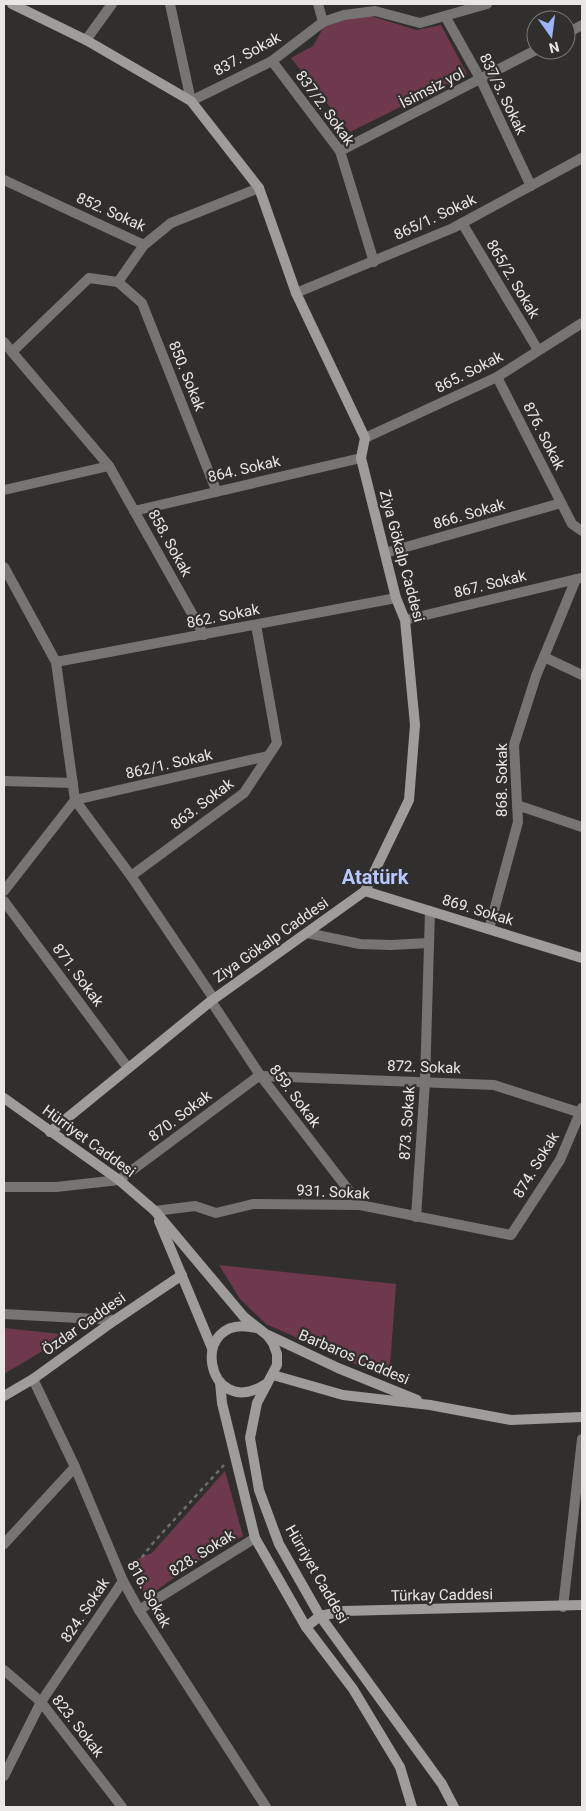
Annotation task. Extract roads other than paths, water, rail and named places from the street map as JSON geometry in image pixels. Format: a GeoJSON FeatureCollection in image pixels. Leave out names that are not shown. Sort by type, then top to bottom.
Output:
{"type":"FeatureCollection","features":[{"type":"Feature","properties":{"kind":"main road"},"geometry":{"type":"LineString","coordinates":[[12,4],[86,40],[191,101],[259,188],[296,293],[365,438]]}},
{"type":"Feature","properties":{"kind":"main road","name":"Ziya Gökalp Caddesi"},"geometry":{"type":"LineString","coordinates":[[50,1132],[213,1000],[365,892],[409,800],[415,725],[405,620],[396,598],[361,458],[365,438]]}},
{"type":"Feature","properties":{"kind":"main road","name":"869. Sokak"},"geometry":{"type":"LineString","coordinates":[[365,892],[582,958]]}},
{"type":"Feature","properties":{"kind":"main road","name":"Hürriyet Caddesi"},"geometry":{"type":"LineString","coordinates":[[4,1098],[119,1180],[155,1211],[244,1317],[273,1344],[277,1354],[277,1365],[257,1404],[250,1438],[259,1490],[278,1544],[320,1616],[442,1784],[454,1807]]}},
{"type":"Feature","properties":{"kind":"main road","name":"Hürriyet Caddesi"},"geometry":{"type":"LineString","coordinates":[[155,1211],[212,1348],[210,1359],[212,1370],[220,1382],[222,1403],[255,1538],[306,1627],[353,1689],[400,1767],[412,1807]]}},
{"type":"Feature","properties":{"kind":"main road","name":"Özdar Caddesi"},"geometry":{"type":"LineString","coordinates":[[4,1396],[33,1379],[182,1275]]}},
{"type":"Feature","properties":{"kind":"main road"},"geometry":{"type":"LineString","coordinates":[[212,1348],[217,1339],[230,1329],[247,1326],[262,1332]]}},
{"type":"Feature","properties":{"kind":"main road","name":"Barbaros Caddesi"},"geometry":{"type":"LineString","coordinates":[[262,1332],[338,1368],[430,1406]]}},
{"type":"Feature","properties":{"kind":"main road","name":"Barbaros Caddesi"},"geometry":{"type":"LineString","coordinates":[[273,1375],[343,1394],[511,1420],[582,1417]]}},
{"type":"Feature","properties":{"kind":"main road"},"geometry":{"type":"LineString","coordinates":[[220,1382],[235,1391],[246,1392],[257,1390],[266,1384]]}},
{"type":"Feature","properties":{"kind":"main road","name":"Türkay Caddesi"},"geometry":{"type":"LineString","coordinates":[[306,1627],[320,1616],[344,1611],[563,1608],[582,1605]]}},
{"type":"Feature","properties":{"kind":"street"},"geometry":{"type":"LineString","coordinates":[[86,40],[112,4]]}},
{"type":"Feature","properties":{"kind":"street"},"geometry":{"type":"LineString","coordinates":[[170,4],[191,101]]}},
{"type":"Feature","properties":{"kind":"street"},"geometry":{"type":"LineString","coordinates":[[318,4],[323,22]]}},
{"type":"Feature","properties":{"kind":"street","name":"837. Sokak"},"geometry":{"type":"LineString","coordinates":[[191,101],[272,61],[323,22],[344,15],[374,11],[420,23],[487,4]]}},
{"type":"Feature","properties":{"kind":"street","name":"837/3. Sokak"},"geometry":{"type":"LineString","coordinates":[[446,16],[481,80],[531,186]]}},
{"type":"Feature","properties":{"kind":"street","name":"İsimsiz yol"},"geometry":{"type":"LineString","coordinates":[[340,151],[526,55]]}},
{"type":"Feature","properties":{"kind":"street","name":"837/2. Sokak"},"geometry":{"type":"LineString","coordinates":[[272,61],[340,151],[374,262]]}},
{"type":"Feature","properties":{"kind":"street","name":"865/1. Sokak"},"geometry":{"type":"LineString","coordinates":[[296,293],[374,262],[462,223],[582,158]]}},
{"type":"Feature","properties":{"kind":"street","name":"852. Sokak"},"geometry":{"type":"LineString","coordinates":[[4,180],[144,245],[171,223],[259,188]]}},
{"type":"Feature","properties":{"kind":"street","name":"865/2. Sokak"},"geometry":{"type":"LineString","coordinates":[[462,223],[538,350]]}},
{"type":"Feature","properties":{"kind":"street"},"geometry":{"type":"LineString","coordinates":[[4,342],[12,352],[89,278],[118,282],[144,245]]}},
{"type":"Feature","properties":{"kind":"street","name":"850. Sokak"},"geometry":{"type":"LineString","coordinates":[[118,282],[142,302],[216,490]]}},
{"type":"Feature","properties":{"kind":"street","name":"865. Sokak"},"geometry":{"type":"LineString","coordinates":[[365,438],[497,377],[582,323]]}},
{"type":"Feature","properties":{"kind":"street","name":"858. Sokak"},"geometry":{"type":"LineString","coordinates":[[12,352],[109,466],[204,634]]}},
{"type":"Feature","properties":{"kind":"street","name":"876. Sokak"},"geometry":{"type":"LineString","coordinates":[[497,377],[560,503],[572,524],[582,531]]}},
{"type":"Feature","properties":{"kind":"street","name":"864. Sokak"},"geometry":{"type":"LineString","coordinates":[[134,511],[216,490],[361,458]]}},
{"type":"Feature","properties":{"kind":"street"},"geometry":{"type":"LineString","coordinates":[[4,490],[109,466]]}},
{"type":"Feature","properties":{"kind":"street","name":"866. Sokak"},"geometry":{"type":"LineString","coordinates":[[385,553],[560,503]]}},
{"type":"Feature","properties":{"kind":"street"},"geometry":{"type":"LineString","coordinates":[[4,567],[56,662],[76,800],[4,891]]}},
{"type":"Feature","properties":{"kind":"street","name":"867. Sokak"},"geometry":{"type":"LineString","coordinates":[[405,620],[579,578]]}},
{"type":"Feature","properties":{"kind":"street","name":"868. Sokak"},"geometry":{"type":"LineString","coordinates":[[489,929],[518,822],[514,745],[544,657],[579,578]]}},
{"type":"Feature","properties":{"kind":"street","name":"862. Sokak"},"geometry":{"type":"LineString","coordinates":[[56,662],[396,598]]}},
{"type":"Feature","properties":{"kind":"street","name":"863. Sokak"},"geometry":{"type":"LineString","coordinates":[[131,876],[244,793],[277,743],[256,625]]}},
{"type":"Feature","properties":{"kind":"street"},"geometry":{"type":"LineString","coordinates":[[544,657],[582,675]]}},
{"type":"Feature","properties":{"kind":"street","name":"862/1. Sokak"},"geometry":{"type":"LineString","coordinates":[[76,800],[268,756]]}},
{"type":"Feature","properties":{"kind":"street"},"geometry":{"type":"LineString","coordinates":[[4,781],[73,783]]}},
{"type":"Feature","properties":{"kind":"street","name":"859. Sokak"},"geometry":{"type":"LineString","coordinates":[[76,800],[131,876],[261,1075],[360,1206]]}},
{"type":"Feature","properties":{"kind":"street"},"geometry":{"type":"LineString","coordinates":[[517,805],[582,827]]}},
{"type":"Feature","properties":{"kind":"street","name":"871. Sokak"},"geometry":{"type":"LineString","coordinates":[[4,900],[128,1068]]}},
{"type":"Feature","properties":{"kind":"street","name":"873. Sokak"},"geometry":{"type":"LineString","coordinates":[[416,1217],[425,1082],[430,912]]}},
{"type":"Feature","properties":{"kind":"street"},"geometry":{"type":"LineString","coordinates":[[307,933],[360,944],[391,945],[429,942]]}},
{"type":"Feature","properties":{"kind":"street","name":"872. Sokak"},"geometry":{"type":"LineString","coordinates":[[261,1075],[494,1085],[582,1110]]}},
{"type":"Feature","properties":{"kind":"street","name":"870. Sokak"},"geometry":{"type":"LineString","coordinates":[[119,1180],[261,1075]]}},
{"type":"Feature","properties":{"kind":"street","name":"874. Sokak"},"geometry":{"type":"LineString","coordinates":[[510,1235],[560,1160],[582,1110]]}},
{"type":"Feature","properties":{"kind":"street"},"geometry":{"type":"LineString","coordinates":[[4,1187],[56,1187],[119,1180]]}},
{"type":"Feature","properties":{"kind":"street","name":"931. Sokak"},"geometry":{"type":"LineString","coordinates":[[155,1211],[196,1206],[216,1213],[253,1204],[360,1206],[510,1235]]}},
{"type":"Feature","properties":{"kind":"street"},"geometry":{"type":"LineString","coordinates":[[4,1314],[115,1320]]}},
{"type":"Feature","properties":{"kind":"street","name":"816. Sokak"},"geometry":{"type":"LineString","coordinates":[[33,1379],[76,1468],[123,1581],[139,1610],[263,1806]]}},
{"type":"Feature","properties":{"kind":"street"},"geometry":{"type":"LineString","coordinates":[[563,1608],[582,1439]]}},
{"type":"Feature","properties":{"kind":"street"},"geometry":{"type":"LineString","coordinates":[[4,1544],[76,1468]]}},
{"type":"Feature","properties":{"kind":"street","name":"828. Sokak"},"geometry":{"type":"LineString","coordinates":[[139,1610],[255,1538]]}},
{"type":"Feature","properties":{"kind":"street","name":"824. Sokak"},"geometry":{"type":"LineString","coordinates":[[4,1776],[41,1702],[123,1581]]}},
{"type":"Feature","properties":{"kind":"street","name":"823. Sokak"},"geometry":{"type":"LineString","coordinates":[[4,1670],[41,1702],[122,1807]]}},
{"type":"Feature","properties":{"kind":"district","name":"Atatürk"},"geometry":{"type":"Point","coordinates":[375,877]}}]}
